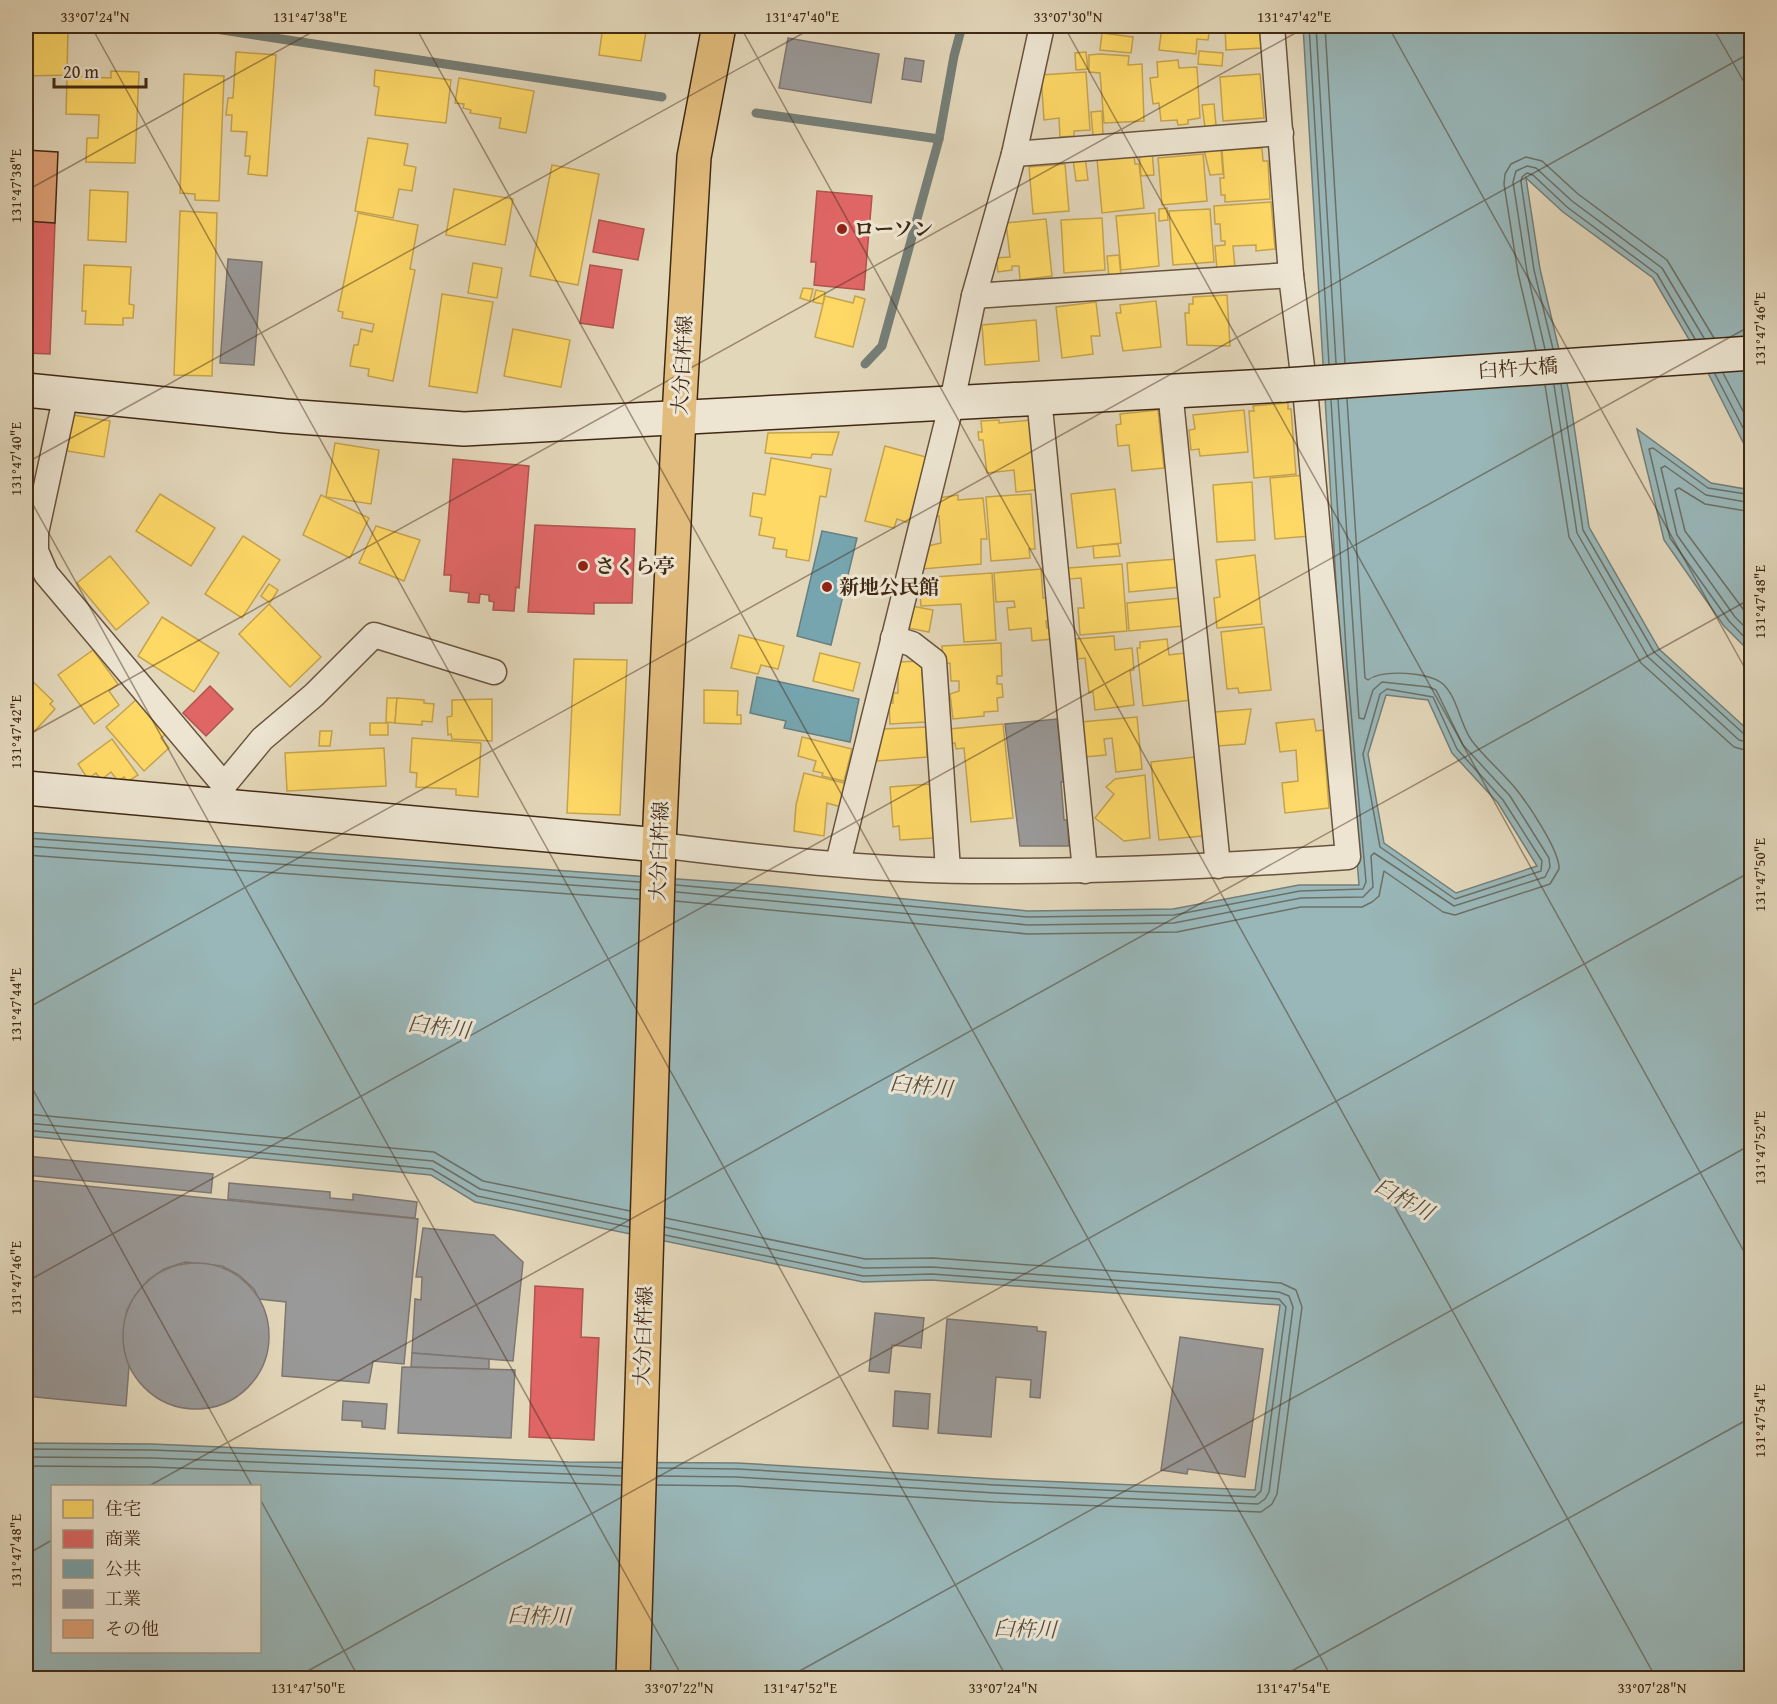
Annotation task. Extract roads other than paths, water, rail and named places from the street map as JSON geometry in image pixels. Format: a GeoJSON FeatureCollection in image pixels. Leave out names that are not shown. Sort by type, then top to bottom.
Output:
{"type":"FeatureCollection","features":[{"type":"Feature","properties":{"kind":"main road","name":"大分臼杵線"},"geometry":{"type":"LineString","coordinates":[[633,1678],[659,854],[679,416],[694,157],[719,26]]}},
{"type":"Feature","properties":{"kind":"street"},"geometry":{"type":"LineString","coordinates":[[838,863],[952,402],[974,296],[1014,154],[1042,26]]}},
{"type":"Feature","properties":{"kind":"street"},"geometry":{"type":"LineString","coordinates":[[26,788],[223,796],[659,854],[948,870],[1085,871],[1218,866],[1348,857],[1306,400],[1291,275],[1272,26]]}},
{"type":"Feature","properties":{"kind":"street"},"geometry":{"type":"LineString","coordinates":[[1014,154],[1281,133]]}},
{"type":"Feature","properties":{"kind":"street"},"geometry":{"type":"LineString","coordinates":[[974,296],[1291,275]]}},
{"type":"Feature","properties":{"kind":"street","name":"臼杵大橋"},"geometry":{"type":"LineString","coordinates":[[26,390],[285,416],[464,429],[1285,385],[1752,353]]}},
{"type":"Feature","properties":{"kind":"street"},"geometry":{"type":"LineString","coordinates":[[1170,390],[1218,866]]}},
{"type":"Feature","properties":{"kind":"street"},"geometry":{"type":"LineString","coordinates":[[66,394],[36,533],[36,551],[46,574],[223,796]]}},
{"type":"Feature","properties":{"kind":"street"},"geometry":{"type":"LineString","coordinates":[[1039,397],[1085,871]]}},
{"type":"Feature","properties":{"kind":"street"},"geometry":{"type":"LineString","coordinates":[[223,796],[262,739],[314,695],[374,635],[494,672]]}},
{"type":"Feature","properties":{"kind":"street"},"geometry":{"type":"LineString","coordinates":[[893,638],[912,644],[934,661],[948,870]]}},
{"type":"Feature","properties":{"kind":"water","name":"臼杵川"},"geometry":{"type":"Polygon","coordinates":[[[1303,26],[1751,26],[1751,458],[1704,365],[1653,278],[1563,212],[1526,178],[1540,269],[1569,392],[1589,527],[1659,649],[1748,730],[1751,729],[1751,1678],[26,1678],[26,1443],[152,1444],[568,1462],[738,1463],[995,1479],[1255,1490],[1280,1305],[931,1280],[863,1282],[475,1202],[431,1175],[26,1136],[26,832],[761,885],[1028,911],[1173,909],[1299,885],[1359,885],[1341,667],[1303,26]],[[1386,695],[1368,754],[1384,843],[1456,893],[1537,866],[1498,803],[1452,753],[1428,700],[1386,695]]]}},
{"type":"Feature","properties":{"kind":"water"},"geometry":{"type":"Polygon","coordinates":[[[1637,429],[1711,483],[1751,490],[1751,653],[1724,626],[1664,540],[1637,429]]]}},
{"type":"Feature","properties":{"kind":"waterway"},"geometry":{"type":"LineString","coordinates":[[196,26],[662,97]]}},
{"type":"Feature","properties":{"kind":"waterway"},"geometry":{"type":"LineString","coordinates":[[865,364],[882,346],[939,139],[954,56],[962,26]]}},
{"type":"Feature","properties":{"kind":"waterway"},"geometry":{"type":"LineString","coordinates":[[756,113],[939,139]]}},
{"type":"Feature","properties":{"kind":"place","name":"ローソン"},"geometry":{"type":"Point","coordinates":[842,229]}},
{"type":"Feature","properties":{"kind":"place","name":"さくら亭"},"geometry":{"type":"Point","coordinates":[583,566]}},
{"type":"Feature","properties":{"kind":"place","name":"新地公民館"},"geometry":{"type":"Point","coordinates":[827,587]}}]}
